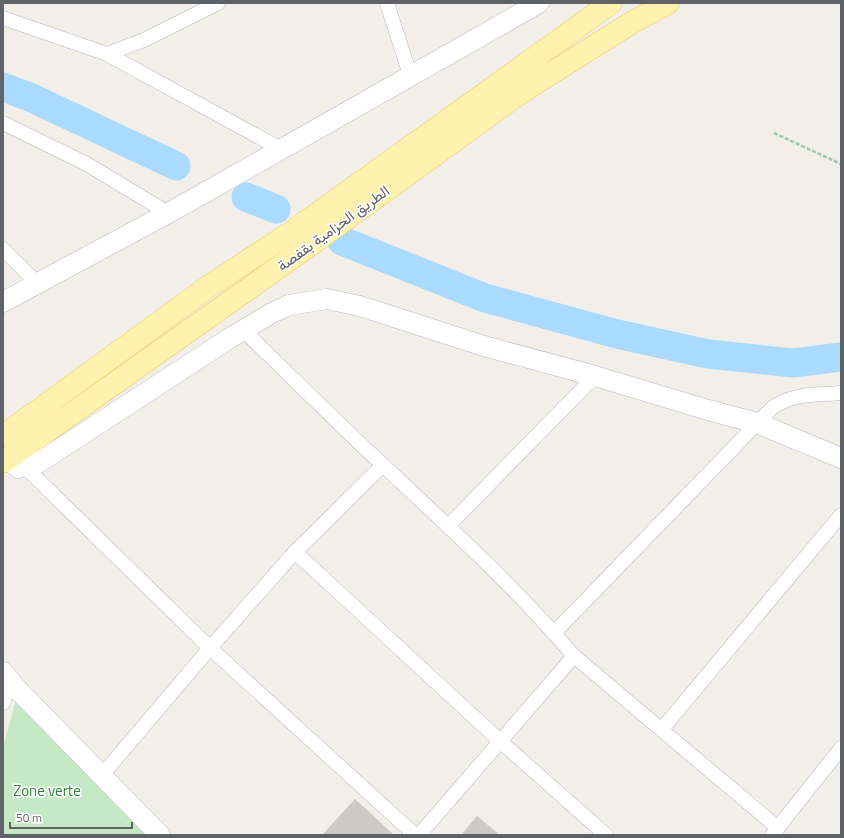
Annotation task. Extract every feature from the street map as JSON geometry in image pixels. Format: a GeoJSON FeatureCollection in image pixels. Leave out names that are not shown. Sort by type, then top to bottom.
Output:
{"type":"FeatureCollection","features":[{"type":"Feature","properties":{"kind":"main road","name":"الطريق الحزامية بقفصة"},"geometry":{"type":"LineString","coordinates":[[3,436],[208,287],[293,231],[611,3]]}},
{"type":"Feature","properties":{"kind":"main road","name":"الطريق الحزامية بقفصة"},"geometry":{"type":"LineString","coordinates":[[12,463],[523,91],[631,23],[668,3]]}},
{"type":"Feature","properties":{"kind":"street"},"geometry":{"type":"LineString","coordinates":[[107,54],[144,40],[218,3]]}},
{"type":"Feature","properties":{"kind":"street"},"geometry":{"type":"LineString","coordinates":[[387,3],[410,75]]}},
{"type":"Feature","properties":{"kind":"street"},"geometry":{"type":"LineString","coordinates":[[3,302],[168,213],[410,75],[540,3]]}},
{"type":"Feature","properties":{"kind":"street"},"geometry":{"type":"LineString","coordinates":[[3,18],[107,54],[281,149]]}},
{"type":"Feature","properties":{"kind":"street"},"geometry":{"type":"LineString","coordinates":[[3,123],[85,163],[168,213]]}},
{"type":"Feature","properties":{"kind":"street"},"geometry":{"type":"LineString","coordinates":[[3,249],[37,283]]}},
{"type":"Feature","properties":{"kind":"street"},"geometry":{"type":"LineString","coordinates":[[12,463],[38,463],[225,342],[289,304],[310,300],[327,299],[360,306],[484,346],[595,376],[756,423],[841,458]]}},
{"type":"Feature","properties":{"kind":"street"},"geometry":{"type":"LineString","coordinates":[[244,331],[383,465],[449,525],[554,633],[574,656],[662,729],[775,831],[841,748]]}},
{"type":"Feature","properties":{"kind":"street"},"geometry":{"type":"LineString","coordinates":[[449,525],[595,376]]}},
{"type":"Feature","properties":{"kind":"street"},"geometry":{"type":"LineString","coordinates":[[554,633],[772,408],[789,398],[841,393]]}},
{"type":"Feature","properties":{"kind":"street"},"geometry":{"type":"LineString","coordinates":[[12,463],[210,648],[415,835]]}},
{"type":"Feature","properties":{"kind":"street"},"geometry":{"type":"LineString","coordinates":[[102,775],[210,648],[295,552],[383,465]]}},
{"type":"Feature","properties":{"kind":"street"},"geometry":{"type":"LineString","coordinates":[[662,729],[841,515]]}},
{"type":"Feature","properties":{"kind":"street"},"geometry":{"type":"LineString","coordinates":[[295,552],[500,741],[606,835]]}},
{"type":"Feature","properties":{"kind":"street"},"geometry":{"type":"LineString","coordinates":[[419,835],[574,656]]}},
{"type":"Feature","properties":{"kind":"street"},"geometry":{"type":"LineString","coordinates":[[7,677],[160,835]]}},
{"type":"Feature","properties":{"kind":"street"},"geometry":{"type":"LineString","coordinates":[[3,703],[7,677]]}},
{"type":"Feature","properties":{"kind":"path"},"geometry":{"type":"LineString","coordinates":[[774,133],[841,164]]}},
{"type":"Feature","properties":{"kind":"green space","name":"Zone verte"},"geometry":{"type":"Polygon","coordinates":[[[18,693],[148,835],[3,835],[3,747],[18,693]]]}},
{"type":"Feature","properties":{"kind":"building"},"geometry":{"type":"Polygon","coordinates":[[[355,799],[393,834],[322,835],[355,799]]]}},
{"type":"Feature","properties":{"kind":"building"},"geometry":{"type":"Polygon","coordinates":[[[477,816],[500,835],[461,835],[477,816]]]}},
{"type":"Feature","properties":{"kind":"waterway"},"geometry":{"type":"LineString","coordinates":[[3,87],[32,98],[176,166]]}},
{"type":"Feature","properties":{"kind":"waterway"},"geometry":{"type":"LineString","coordinates":[[246,197],[276,209]]}},
{"type":"Feature","properties":{"kind":"waterway"},"geometry":{"type":"LineString","coordinates":[[342,241],[485,298],[617,334],[708,354],[793,363],[841,357]]}}]}
